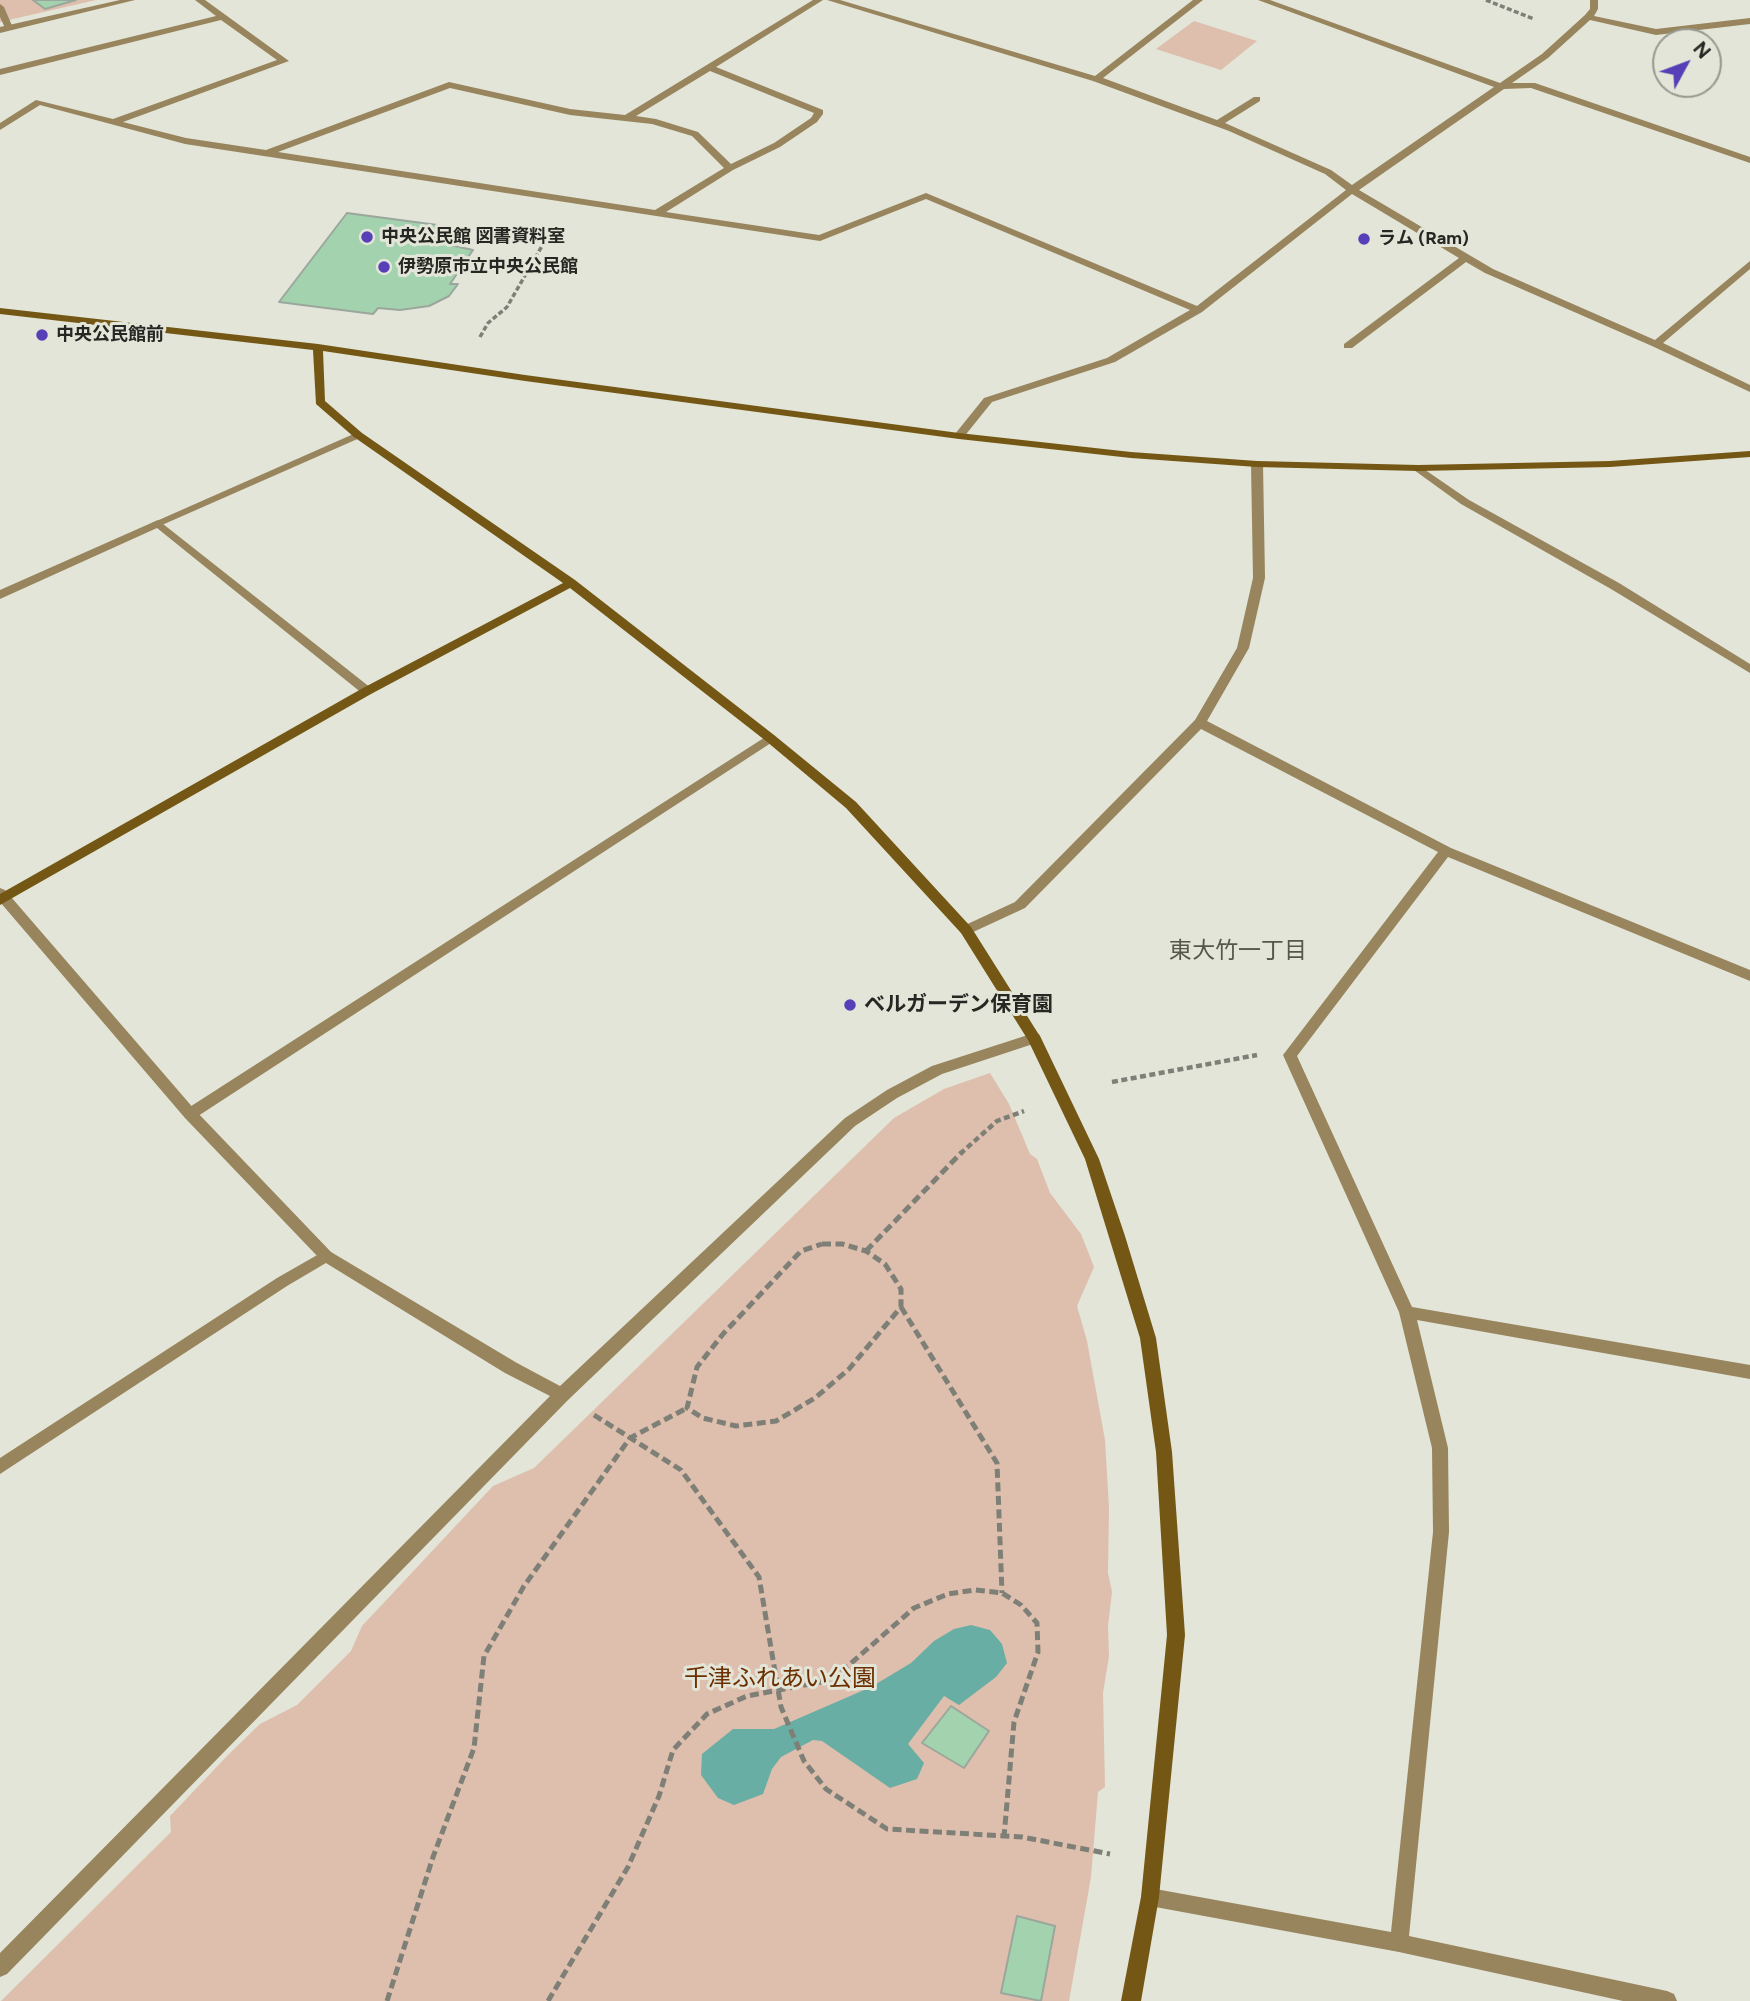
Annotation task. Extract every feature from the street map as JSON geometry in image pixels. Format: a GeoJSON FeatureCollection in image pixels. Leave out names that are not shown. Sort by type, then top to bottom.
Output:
{"type":"FeatureCollection","features":[{"type":"Feature","properties":{"kind":"street"},"geometry":{"type":"LineString","coordinates":[[0,7],[5,29],[131,0]]}},
{"type":"Feature","properties":{"kind":"street"},"geometry":{"type":"LineString","coordinates":[[113,122],[284,61],[199,0]]}},
{"type":"Feature","properties":{"kind":"street"},"geometry":{"type":"LineString","coordinates":[[627,118],[819,0]]}},
{"type":"Feature","properties":{"kind":"street"},"geometry":{"type":"LineString","coordinates":[[831,0],[1096,79],[1217,124],[1328,172],[1352,190],[1465,258],[1750,389]]}},
{"type":"Feature","properties":{"kind":"street"},"geometry":{"type":"LineString","coordinates":[[1096,79],[1199,0]]}},
{"type":"Feature","properties":{"kind":"street"},"geometry":{"type":"LineString","coordinates":[[1262,0],[1499,86],[1532,85],[1750,160]]}},
{"type":"Feature","properties":{"kind":"street"},"geometry":{"type":"LineString","coordinates":[[959,436],[988,400],[1111,360],[1198,310],[1352,190],[1545,56],[1588,17],[1594,9],[1594,0]]}},
{"type":"Feature","properties":{"kind":"street"},"geometry":{"type":"LineString","coordinates":[[0,72],[223,17]]}},
{"type":"Feature","properties":{"kind":"street"},"geometry":{"type":"LineString","coordinates":[[1588,17],[1656,33],[1750,21]]}},
{"type":"Feature","properties":{"kind":"street"},"geometry":{"type":"LineString","coordinates":[[657,214],[730,168],[777,145],[814,120],[821,112],[711,68]]}},
{"type":"Feature","properties":{"kind":"street"},"geometry":{"type":"LineString","coordinates":[[263,154],[449,85],[570,112],[653,121],[695,134],[730,168]]}},
{"type":"Feature","properties":{"kind":"street"},"geometry":{"type":"LineString","coordinates":[[1217,124],[1257,99]]}},
{"type":"Feature","properties":{"kind":"street"},"geometry":{"type":"LineString","coordinates":[[0,127],[39,102],[185,141],[820,237],[926,196],[1198,310]]}},
{"type":"Feature","properties":{"kind":"street"},"geometry":{"type":"LineString","coordinates":[[1348,346],[1465,258]]}},
{"type":"Feature","properties":{"kind":"street"},"geometry":{"type":"LineString","coordinates":[[1656,345],[1750,264]]}},
{"type":"Feature","properties":{"kind":"street"},"geometry":{"type":"LineString","coordinates":[[0,311],[318,347],[462,369],[1049,447],[1257,464],[1418,468],[1610,464],[1750,454]]}},
{"type":"Feature","properties":{"kind":"street"},"geometry":{"type":"LineString","coordinates":[[318,347],[320,402],[358,435],[571,583],[770,738],[851,805],[966,930],[1034,1038],[1092,1159],[1117,1236],[1147,1338],[1164,1452],[1176,1635],[1150,1897],[1131,2001]]}},
{"type":"Feature","properties":{"kind":"street"},"geometry":{"type":"LineString","coordinates":[[0,595],[358,435]]}},
{"type":"Feature","properties":{"kind":"street"},"geometry":{"type":"LineString","coordinates":[[966,930],[1020,905],[1199,723],[1243,648],[1259,578],[1257,464]]}},
{"type":"Feature","properties":{"kind":"street"},"geometry":{"type":"LineString","coordinates":[[1418,468],[1465,502],[1615,586],[1750,669]]}},
{"type":"Feature","properties":{"kind":"street"},"geometry":{"type":"LineString","coordinates":[[158,523],[367,691]]}},
{"type":"Feature","properties":{"kind":"street"},"geometry":{"type":"LineString","coordinates":[[562,1395],[511,1368],[326,1256],[190,1114],[2,897],[367,691],[571,583]]}},
{"type":"Feature","properties":{"kind":"street"},"geometry":{"type":"LineString","coordinates":[[1199,723],[1446,850],[1750,976]]}},
{"type":"Feature","properties":{"kind":"street"},"geometry":{"type":"LineString","coordinates":[[190,1114],[770,738]]}},
{"type":"Feature","properties":{"kind":"street"},"geometry":{"type":"LineString","coordinates":[[1399,1942],[1441,1532],[1440,1448],[1407,1312],[1290,1055],[1446,850]]}},
{"type":"Feature","properties":{"kind":"street"},"geometry":{"type":"LineString","coordinates":[[0,1967],[562,1395],[850,1122],[892,1094],[937,1070],[1034,1038]]}},
{"type":"Feature","properties":{"kind":"street"},"geometry":{"type":"LineString","coordinates":[[0,1467],[326,1256]]}},
{"type":"Feature","properties":{"kind":"street"},"geometry":{"type":"LineString","coordinates":[[1407,1312],[1750,1372]]}},
{"type":"Feature","properties":{"kind":"street"},"geometry":{"type":"LineString","coordinates":[[1150,1897],[1399,1942],[1667,2001]]}},
{"type":"Feature","properties":{"kind":"path"},"geometry":{"type":"LineString","coordinates":[[1486,0],[1569,34]]}},
{"type":"Feature","properties":{"kind":"path"},"geometry":{"type":"LineString","coordinates":[[462,369],[488,323],[507,307],[569,201]]}},
{"type":"Feature","properties":{"kind":"path"},"geometry":{"type":"LineString","coordinates":[[1112,1082],[1257,1055],[1290,1055]]}},
{"type":"Feature","properties":{"kind":"path"},"geometry":{"type":"LineString","coordinates":[[866,1251],[957,1156],[997,1121],[1024,1111]]}},
{"type":"Feature","properties":{"kind":"path"},"geometry":{"type":"LineString","coordinates":[[387,2001],[433,1857],[474,1748],[484,1656],[524,1586],[630,1438],[687,1408],[697,1367],[723,1334],[801,1251],[822,1244],[842,1244],[866,1251],[885,1264],[901,1289],[901,1307],[997,1463],[1002,1593]]}},
{"type":"Feature","properties":{"kind":"path"},"geometry":{"type":"LineString","coordinates":[[687,1408],[704,1418],[736,1426],[776,1421],[815,1398],[849,1369],[901,1307]]}},
{"type":"Feature","properties":{"kind":"path"},"geometry":{"type":"LineString","coordinates":[[562,1395],[681,1470],[750,1561],[759,1577],[779,1692],[786,1717],[804,1761],[827,1789],[887,1829],[1022,1837],[1110,1854]]}},
{"type":"Feature","properties":{"kind":"path"},"geometry":{"type":"LineString","coordinates":[[548,2001],[628,1867],[659,1796],[673,1750],[707,1714],[747,1696],[821,1682],[849,1665],[914,1608],[948,1594],[975,1590],[1002,1593],[1021,1605],[1037,1623],[1038,1652],[1014,1722],[1004,1837]]}},
{"type":"Feature","properties":{"kind":"green space"},"geometry":{"type":"Polygon","coordinates":[[[0,0],[96,0],[0,22],[0,0]]]}},
{"type":"Feature","properties":{"kind":"green space"},"geometry":{"type":"Polygon","coordinates":[[[1194,21],[1257,41],[1221,70],[1156,49],[1194,21]]]}},
{"type":"Feature","properties":{"kind":"green space","name":"千津ふれあい公園"},"geometry":{"type":"Polygon","coordinates":[[[990,1073],[1009,1104],[1030,1154],[1037,1159],[1050,1193],[1081,1234],[1094,1267],[1077,1306],[1087,1341],[1105,1440],[1109,1508],[1108,1573],[1112,1592],[1108,1626],[1109,1656],[1103,1693],[1105,1787],[1098,1792],[1091,1877],[1069,2001],[1,2001],[171,1832],[170,1816],[229,1754],[260,1724],[297,1705],[351,1651],[362,1626],[493,1486],[534,1468],[894,1118],[944,1089],[990,1073]]]}},
{"type":"Feature","properties":{"kind":"water"},"geometry":{"type":"Polygon","coordinates":[[[971,1625],[990,1630],[1002,1644],[1007,1663],[996,1677],[959,1705],[944,1696],[908,1744],[924,1763],[917,1779],[890,1788],[822,1741],[813,1740],[781,1757],[772,1769],[763,1794],[734,1805],[718,1798],[701,1775],[702,1754],[733,1729],[774,1729],[871,1687],[911,1663],[934,1641],[954,1629],[971,1625]]]}},
{"type":"Feature","properties":{"kind":"building"},"geometry":{"type":"Polygon","coordinates":[[[33,0],[76,0],[45,9],[33,0]]]}},
{"type":"Feature","properties":{"kind":"building","name":"伊勢原市立中央公民館"},"geometry":{"type":"Polygon","coordinates":[[[347,213],[445,226],[432,241],[473,250],[450,284],[458,284],[449,296],[429,306],[400,310],[378,308],[373,314],[279,302],[347,213]]]}},
{"type":"Feature","properties":{"kind":"building"},"geometry":{"type":"Polygon","coordinates":[[[951,1706],[989,1731],[964,1768],[922,1743],[951,1706]]]}},
{"type":"Feature","properties":{"kind":"building"},"geometry":{"type":"Polygon","coordinates":[[[1017,1916],[1055,1926],[1041,2001],[1001,1993],[1017,1916]]]}},
{"type":"Feature","properties":{"kind":"place","name":"中央公民館 図書資料室"},"geometry":{"type":"Point","coordinates":[367,237]}},
{"type":"Feature","properties":{"kind":"place","name":"ラム (Ram)"},"geometry":{"type":"Point","coordinates":[1364,239]}},
{"type":"Feature","properties":{"kind":"place","name":"伊勢原市立中央公民館"},"geometry":{"type":"Point","coordinates":[384,267]}},
{"type":"Feature","properties":{"kind":"place","name":"中央公民館前"},"geometry":{"type":"Point","coordinates":[42,335]}},
{"type":"Feature","properties":{"kind":"place","name":"ベルガーデン保育園"},"geometry":{"type":"Point","coordinates":[850,1005]}},
{"type":"Feature","properties":{"kind":"district","name":"東大竹一丁目"},"geometry":{"type":"Point","coordinates":[1238,951]}}]}
